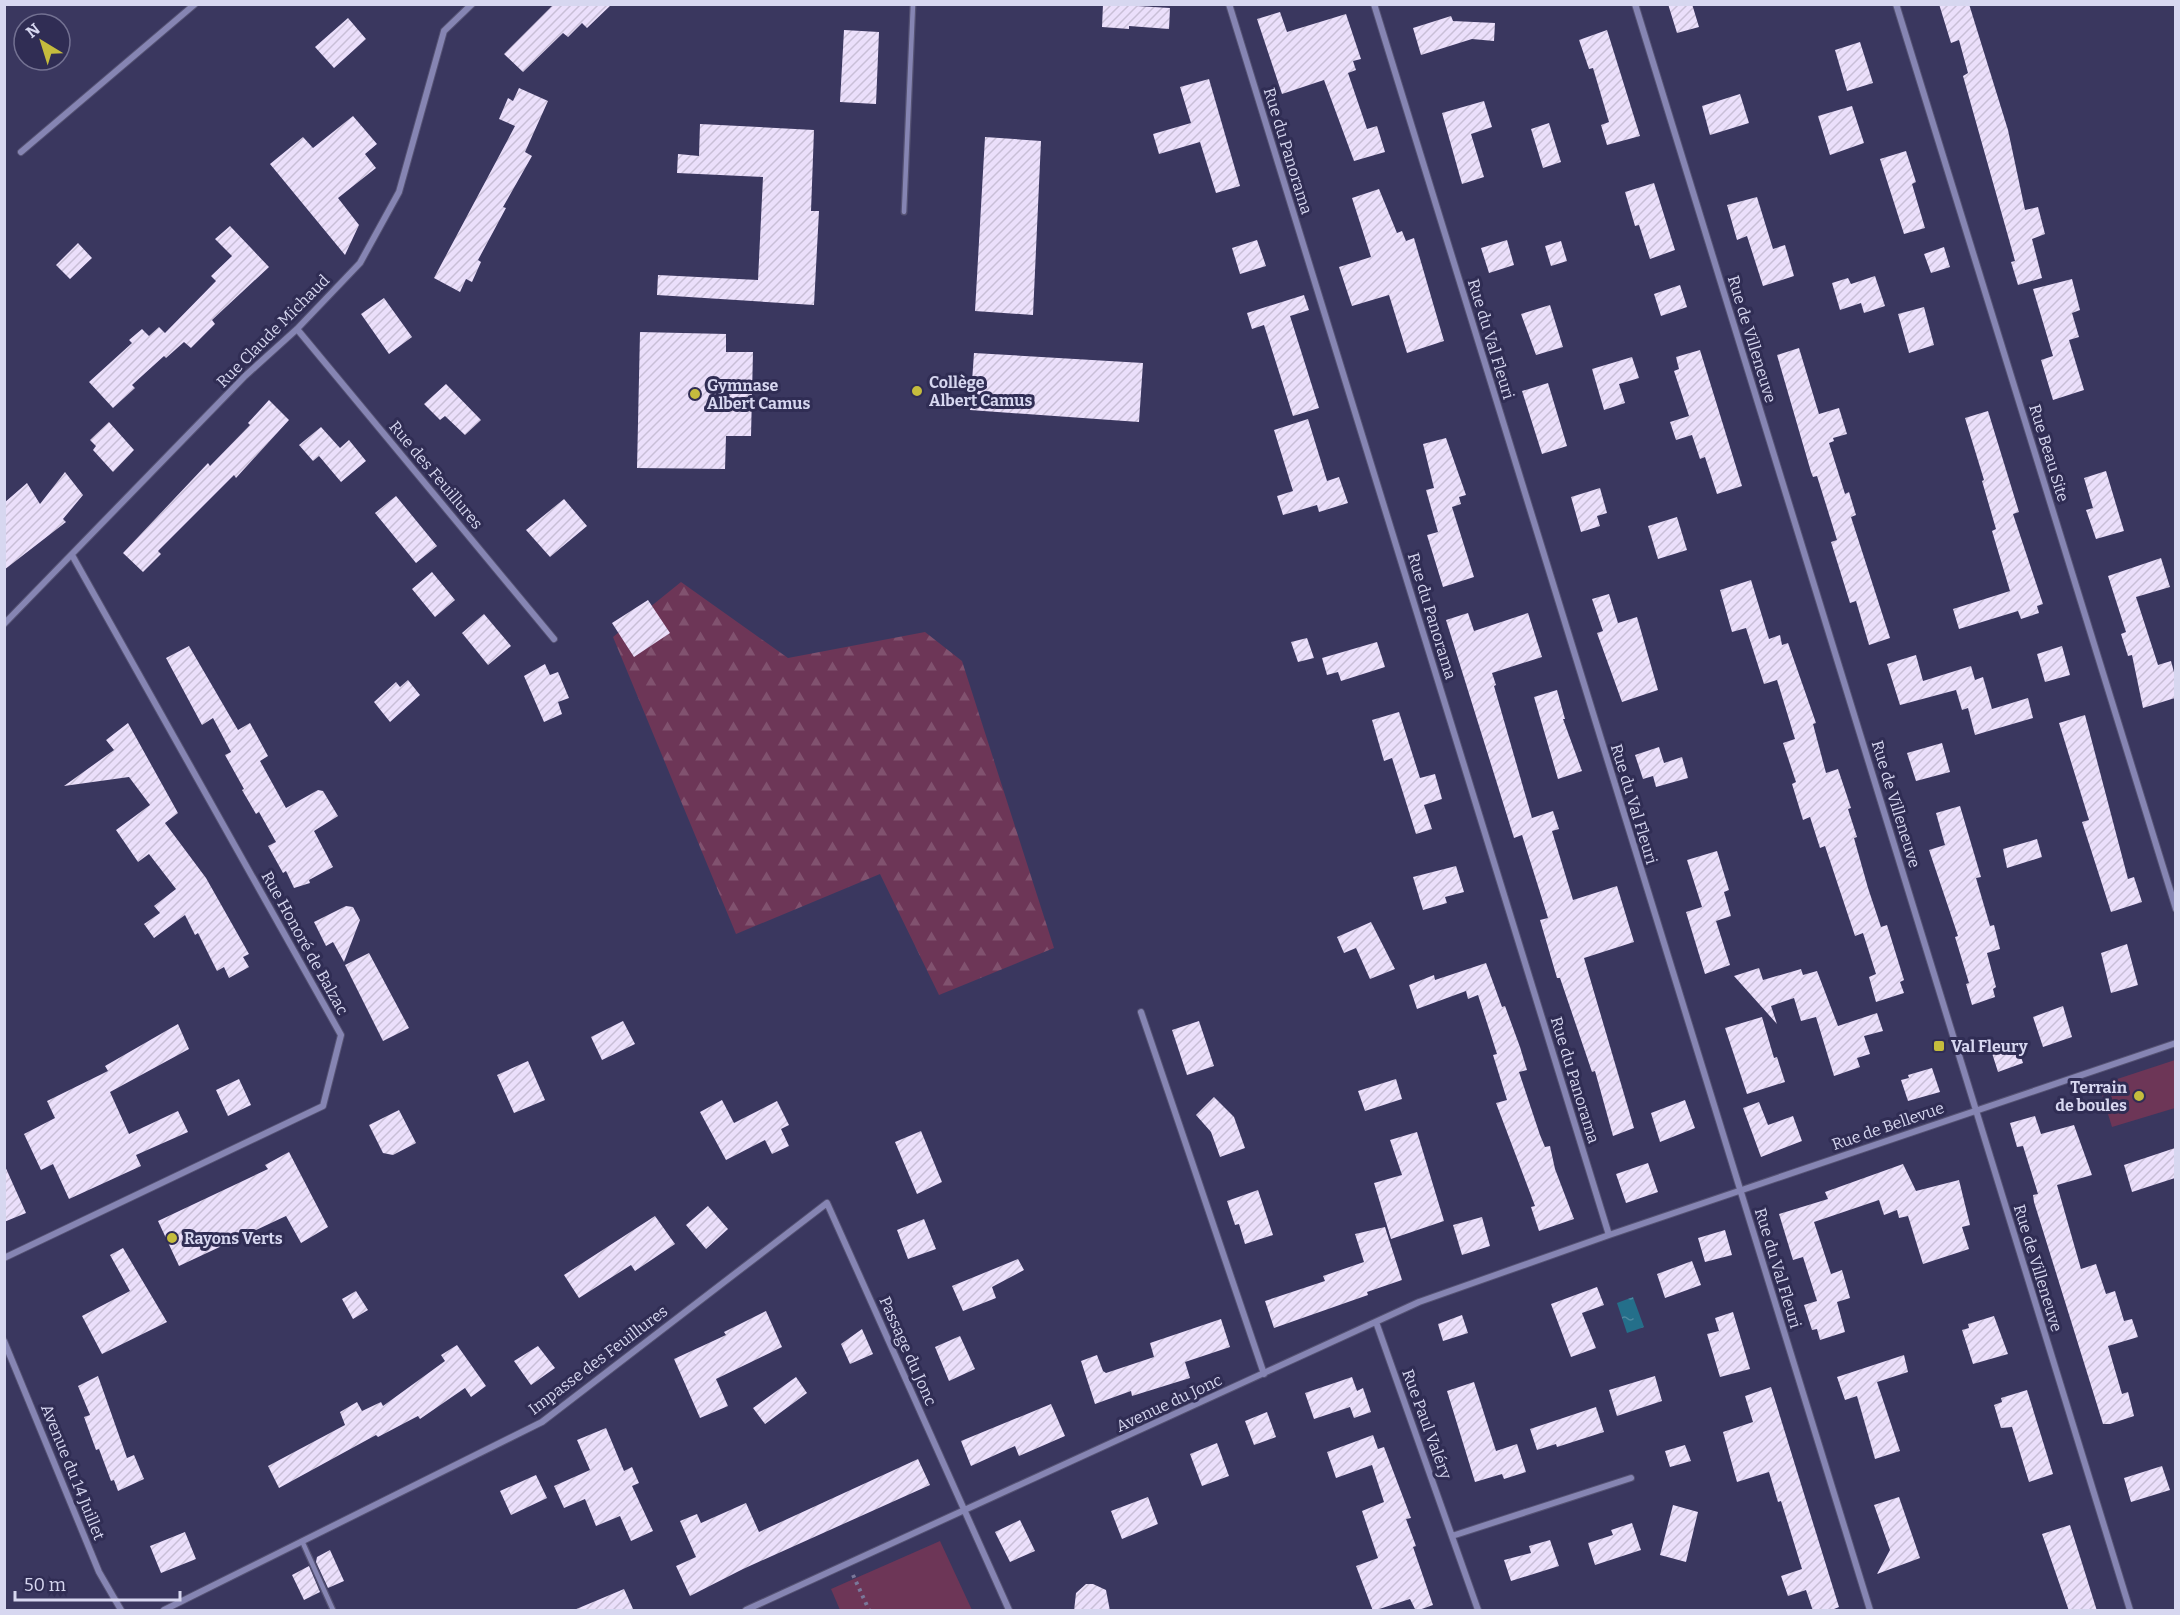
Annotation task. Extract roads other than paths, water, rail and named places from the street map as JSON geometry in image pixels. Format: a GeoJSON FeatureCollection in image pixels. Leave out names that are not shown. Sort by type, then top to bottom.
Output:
{"type":"FeatureCollection","features":[{"type":"Feature","properties":{"kind":"street"},"geometry":{"type":"LineString","coordinates":[[21,152],[195,4]]}},
{"type":"Feature","properties":{"kind":"street","name":"Rue Claude Michaud"},"geometry":{"type":"LineString","coordinates":[[4,624],[245,376],[297,329],[360,263],[399,192],[444,31],[472,4]]}},
{"type":"Feature","properties":{"kind":"street","name":"Rue du Panorama"},"geometry":{"type":"LineString","coordinates":[[1229,4],[1609,1235]]}},
{"type":"Feature","properties":{"kind":"street","name":"Rue du Val Fleuri"},"geometry":{"type":"LineString","coordinates":[[1374,4],[1870,1611]]}},
{"type":"Feature","properties":{"kind":"street","name":"Rue de Villeneuve"},"geometry":{"type":"LineString","coordinates":[[1635,4],[2130,1611]]}},
{"type":"Feature","properties":{"kind":"street","name":"Rue Beau Site"},"geometry":{"type":"LineString","coordinates":[[1896,4],[2175,909]]}},
{"type":"Feature","properties":{"kind":"street","name":"Rue des Feuillures"},"geometry":{"type":"LineString","coordinates":[[297,329],[554,639]]}},
{"type":"Feature","properties":{"kind":"street","name":"Rue Honoré de Balzac"},"geometry":{"type":"LineString","coordinates":[[4,1258],[323,1106],[341,1035],[72,555]]}},
{"type":"Feature","properties":{"kind":"street"},"geometry":{"type":"LineString","coordinates":[[1141,1012],[1263,1374]]}},
{"type":"Feature","properties":{"kind":"street","name":"Rue de Bellevue"},"geometry":{"type":"LineString","coordinates":[[1609,1235],[2175,1043]]}},
{"type":"Feature","properties":{"kind":"street","name":"Passage du Jonc"},"geometry":{"type":"LineString","coordinates":[[827,1203],[1009,1611]]}},
{"type":"Feature","properties":{"kind":"street","name":"Impasse des Feuillures"},"geometry":{"type":"LineString","coordinates":[[164,1611],[542,1422],[827,1203]]}},
{"type":"Feature","properties":{"kind":"street","name":"Avenue du Jonc"},"geometry":{"type":"LineString","coordinates":[[746,1611],[1427,1299],[1609,1235]]}},
{"type":"Feature","properties":{"kind":"street","name":"Rue Paul Valéry"},"geometry":{"type":"LineString","coordinates":[[1377,1322],[1478,1611]]}},
{"type":"Feature","properties":{"kind":"street","name":"Avenue du 14 Juillet"},"geometry":{"type":"LineString","coordinates":[[4,1341],[99,1572],[121,1611]]}},
{"type":"Feature","properties":{"kind":"street"},"geometry":{"type":"LineString","coordinates":[[1452,1536],[1631,1478]]}},
{"type":"Feature","properties":{"kind":"lane"},"geometry":{"type":"LineString","coordinates":[[903,212],[913,4]]}},
{"type":"Feature","properties":{"kind":"lane"},"geometry":{"type":"LineString","coordinates":[[302,1541],[333,1611]]}},
{"type":"Feature","properties":{"kind":"water"},"geometry":{"type":"Polygon","coordinates":[[[1633,1297],[1644,1327],[1627,1333],[1617,1303],[1633,1297]]]}},
{"type":"Feature","properties":{"kind":"place","name":"Collège Albert Camus"},"geometry":{"type":"Point","coordinates":[917,391]}},
{"type":"Feature","properties":{"kind":"place","name":"Gymnase Albert Camus"},"geometry":{"type":"Point","coordinates":[695,394]}},
{"type":"Feature","properties":{"kind":"place","name":"Val Fleury"},"geometry":{"type":"Point","coordinates":[1939,1046]}},
{"type":"Feature","properties":{"kind":"place","name":"Terrain de boules"},"geometry":{"type":"Point","coordinates":[2139,1096]}},
{"type":"Feature","properties":{"kind":"place","name":"Rayons Verts"},"geometry":{"type":"Point","coordinates":[172,1238]}}]}
